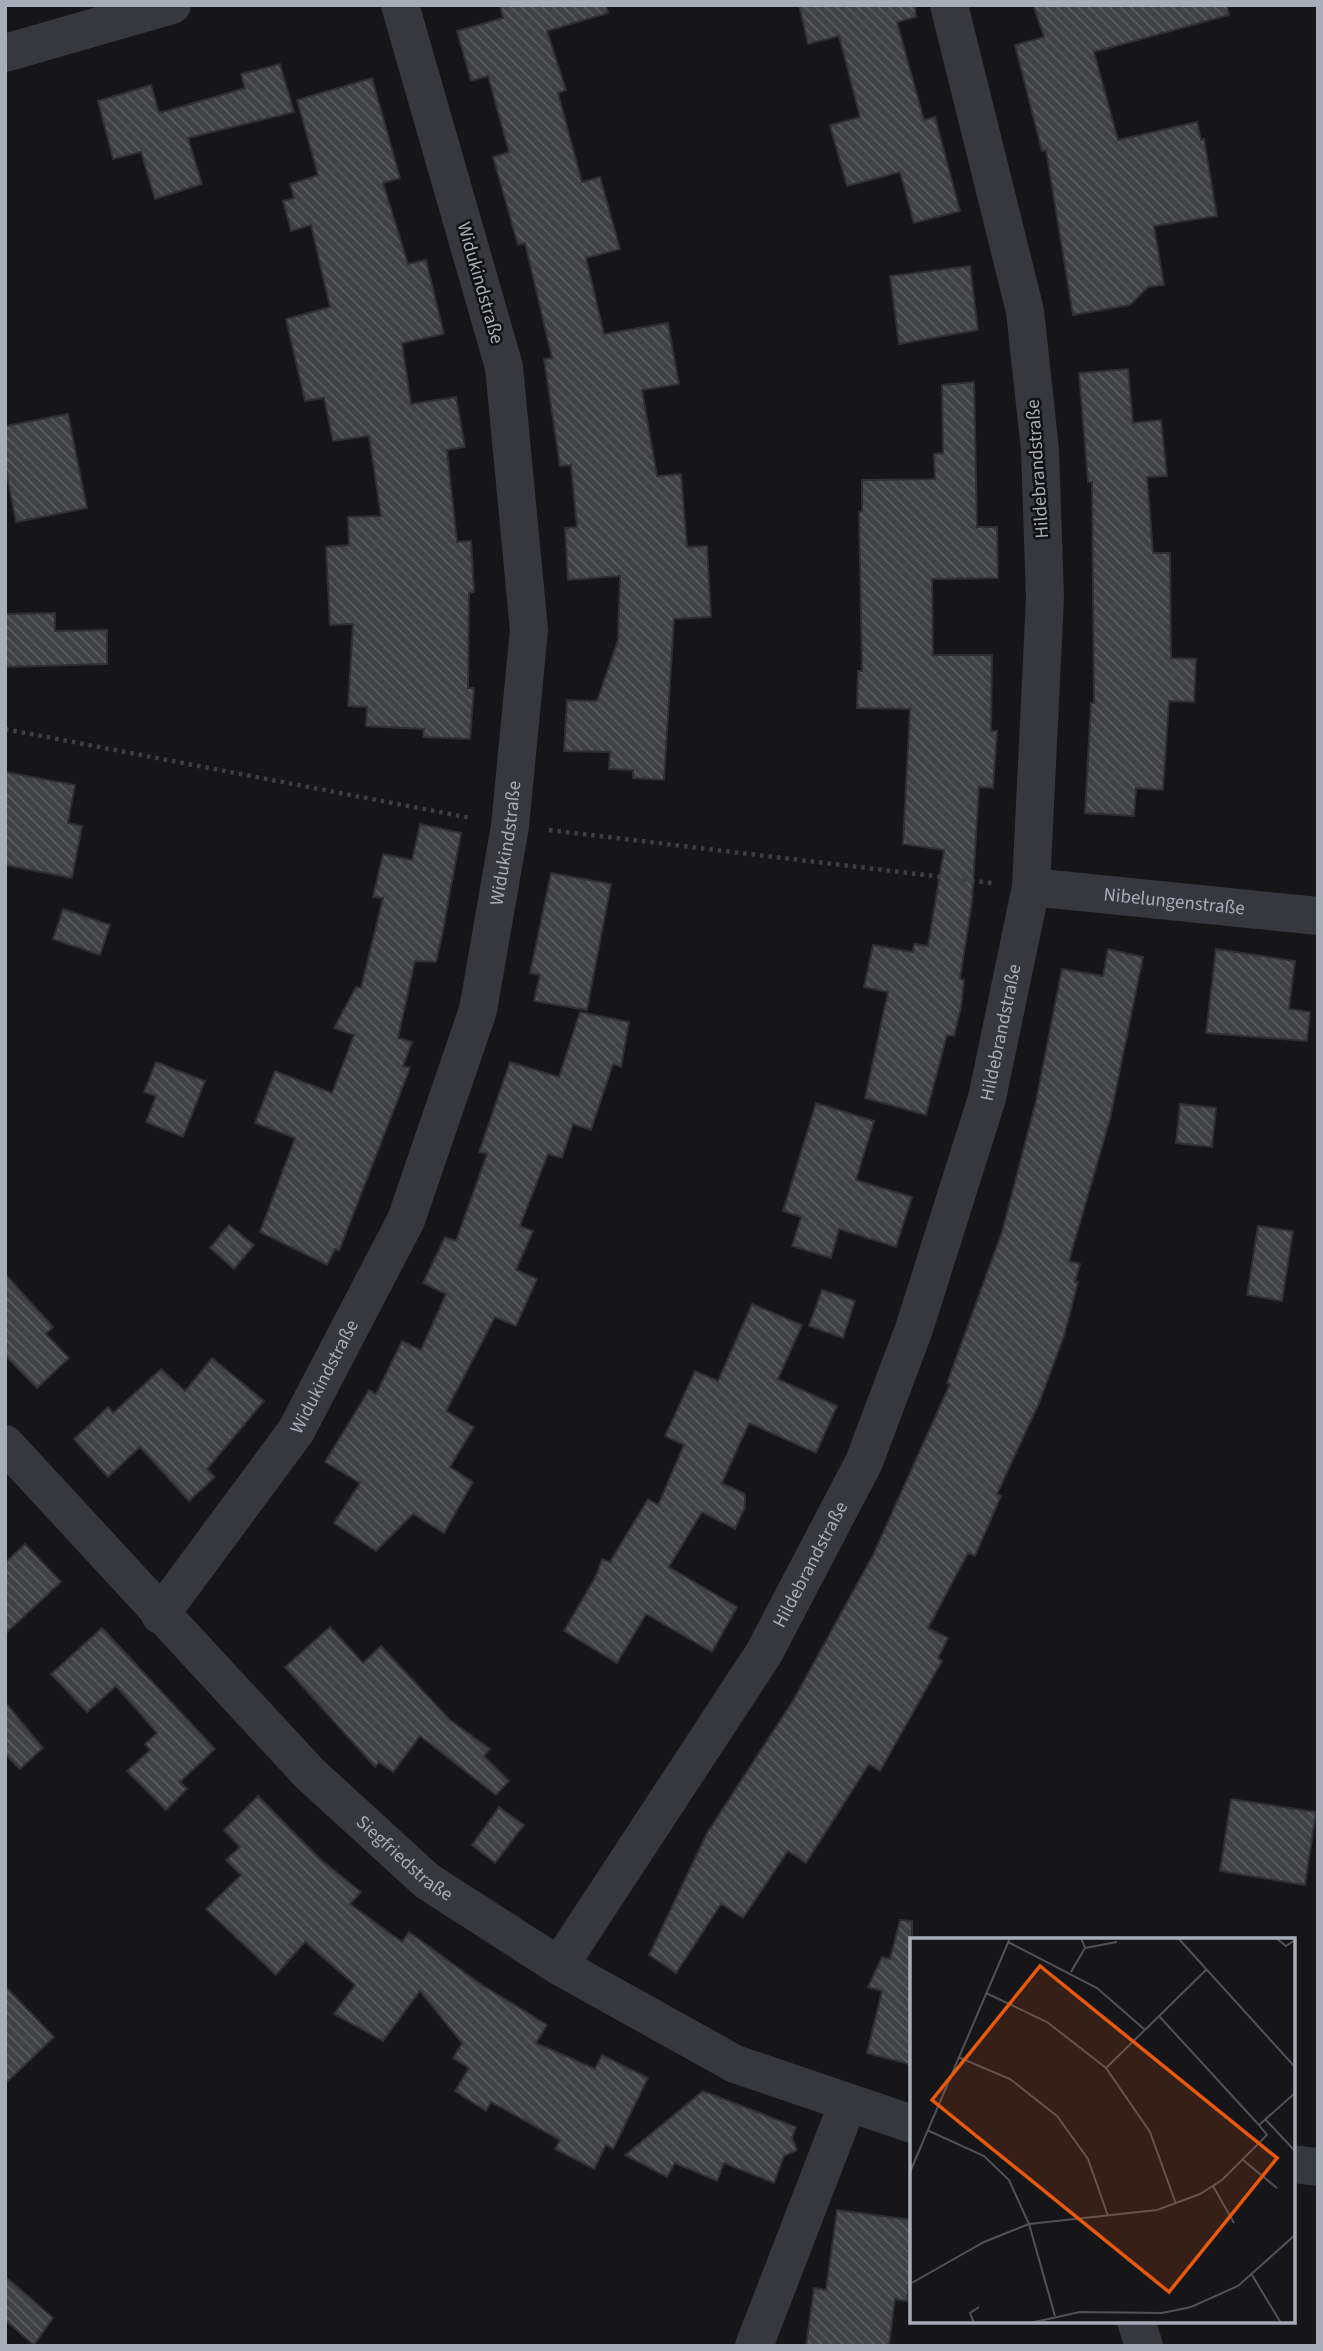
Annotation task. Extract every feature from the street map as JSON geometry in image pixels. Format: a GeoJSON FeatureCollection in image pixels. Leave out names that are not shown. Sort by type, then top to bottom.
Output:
{"type":"FeatureCollection","features":[{"type":"Feature","properties":{"kind":"street"},"geometry":{"type":"LineString","coordinates":[[5,53],[172,5]]}},
{"type":"Feature","properties":{"kind":"street","name":"Widukindstraße"},"geometry":{"type":"LineString","coordinates":[[160,1615],[296,1431],[406,1220],[478,1010],[510,826],[529,630],[504,367],[400,5]]}},
{"type":"Feature","properties":{"kind":"street","name":"Hildebrandstraße"},"geometry":{"type":"LineString","coordinates":[[559,1966],[764,1653],[864,1462],[914,1329],[987,1098],[1031,887],[1045,598],[1040,450],[1025,311],[949,5]]}},
{"type":"Feature","properties":{"kind":"street","name":"Nibelungenstraße"},"geometry":{"type":"LineString","coordinates":[[1031,887],[1318,916]]}},
{"type":"Feature","properties":{"kind":"street","name":"Siegfriedstraße"},"geometry":{"type":"LineString","coordinates":[[5,1444],[160,1615],[309,1773],[427,1881],[559,1966],[735,2064],[910,2123]]}},
{"type":"Feature","properties":{"kind":"street"},"geometry":{"type":"LineString","coordinates":[[754,2346],[848,2102]]}},
{"type":"Feature","properties":{"kind":"street"},"geometry":{"type":"LineString","coordinates":[[1295,2164],[1318,2167]]}},
{"type":"Feature","properties":{"kind":"street"},"geometry":{"type":"LineString","coordinates":[[1137,2323],[1144,2346]]}},
{"type":"Feature","properties":{"kind":"building"},"geometry":{"type":"Polygon","coordinates":[[[500,5],[606,5],[608,13],[547,31],[566,90],[558,93],[582,182],[600,177],[620,249],[586,258],[604,334],[668,323],[679,384],[642,390],[657,476],[681,474],[687,547],[707,546],[711,617],[674,619],[664,780],[633,778],[633,770],[609,769],[610,752],[564,751],[567,700],[597,701],[618,640],[620,576],[568,580],[565,528],[577,527],[571,465],[560,466],[544,359],[552,358],[525,243],[518,245],[493,157],[509,152],[488,76],[471,81],[457,31],[503,18],[500,5]]]}},
{"type":"Feature","properties":{"kind":"building"},"geometry":{"type":"Polygon","coordinates":[[[799,5],[915,5],[916,17],[897,22],[924,120],[935,117],[960,211],[914,223],[900,172],[847,186],[830,125],[860,117],[839,36],[808,44],[799,5]]]}},
{"type":"Feature","properties":{"kind":"building"},"geometry":{"type":"Polygon","coordinates":[[[1033,5],[1227,5],[1229,15],[1094,52],[1118,140],[1197,122],[1201,140],[1204,139],[1217,216],[1154,226],[1164,285],[1148,287],[1130,305],[1073,315],[1046,150],[1042,151],[1015,45],[1044,37],[1033,5]]]}},
{"type":"Feature","properties":{"kind":"building"},"geometry":{"type":"Polygon","coordinates":[[[280,64],[294,112],[188,138],[202,184],[155,199],[141,152],[113,159],[98,101],[151,85],[159,113],[245,88],[241,74],[280,64]]]}},
{"type":"Feature","properties":{"kind":"building"},"geometry":{"type":"Polygon","coordinates":[[[372,78],[400,178],[383,183],[408,264],[426,260],[444,334],[402,343],[411,404],[456,397],[465,447],[447,450],[457,542],[471,541],[474,592],[469,593],[468,688],[474,688],[470,739],[423,737],[424,729],[366,726],[367,707],[348,706],[353,624],[330,625],[326,547],[349,545],[348,517],[381,516],[369,436],[333,441],[324,398],[305,401],[286,319],[330,307],[311,225],[291,231],[283,201],[294,198],[290,184],[318,175],[297,100],[372,78]]]}},
{"type":"Feature","properties":{"kind":"building"},"geometry":{"type":"Polygon","coordinates":[[[970,266],[978,330],[899,344],[890,276],[970,266]]]}},
{"type":"Feature","properties":{"kind":"building"},"geometry":{"type":"Polygon","coordinates":[[[1128,369],[1133,423],[1161,420],[1167,476],[1147,477],[1153,553],[1170,553],[1171,658],[1196,659],[1194,702],[1169,701],[1163,790],[1136,788],[1134,816],[1085,813],[1091,703],[1094,703],[1092,482],[1088,482],[1079,373],[1128,369]]]}},
{"type":"Feature","properties":{"kind":"building"},"geometry":{"type":"Polygon","coordinates":[[[974,382],[977,527],[997,527],[998,578],[932,579],[933,655],[992,655],[991,731],[997,731],[993,788],[979,787],[972,902],[960,979],[964,980],[961,1007],[954,1036],[947,1035],[926,1115],[865,1098],[888,992],[864,987],[873,945],[913,952],[914,944],[928,946],[944,850],[903,844],[910,709],[857,708],[858,671],[862,671],[859,512],[862,511],[862,480],[935,479],[934,454],[943,453],[942,385],[974,382]]]}},
{"type":"Feature","properties":{"kind":"building"},"geometry":{"type":"Polygon","coordinates":[[[68,414],[87,508],[16,522],[5,464],[5,426],[68,414]]]}},
{"type":"Feature","properties":{"kind":"building"},"geometry":{"type":"Polygon","coordinates":[[[55,613],[55,631],[107,630],[107,664],[5,667],[5,614],[55,613]]]}},
{"type":"Feature","properties":{"kind":"building"},"geometry":{"type":"Polygon","coordinates":[[[5,772],[75,785],[68,823],[82,826],[72,878],[5,865],[5,772]]]}},
{"type":"Feature","properties":{"kind":"building"},"geometry":{"type":"Polygon","coordinates":[[[420,824],[461,833],[442,936],[436,962],[415,961],[398,1038],[412,1042],[403,1066],[410,1068],[339,1251],[335,1249],[327,1265],[260,1232],[295,1138],[255,1123],[275,1071],[332,1093],[354,1035],[334,1028],[356,987],[361,988],[383,898],[373,897],[383,854],[412,860],[420,824]]]}},
{"type":"Feature","properties":{"kind":"building"},"geometry":{"type":"Polygon","coordinates":[[[551,873],[611,884],[587,1010],[534,1001],[540,975],[530,973],[551,873]]]}},
{"type":"Feature","properties":{"kind":"building"},"geometry":{"type":"Polygon","coordinates":[[[63,909],[110,925],[100,955],[53,939],[63,909]]]}},
{"type":"Feature","properties":{"kind":"building"},"geometry":{"type":"Polygon","coordinates":[[[1108,949],[1143,957],[1110,1119],[1069,1261],[1080,1264],[1075,1282],[1078,1282],[1064,1336],[1039,1403],[997,1494],[1001,1496],[975,1556],[968,1553],[928,1628],[948,1638],[938,1658],[942,1661],[880,1771],[869,1764],[806,1863],[788,1851],[743,1918],[721,1904],[676,1973],[649,1955],[707,1833],[794,1699],[873,1555],[950,1384],[947,1383],[1002,1232],[1036,1101],[1062,969],[1103,976],[1108,949]]]}},
{"type":"Feature","properties":{"kind":"building"},"geometry":{"type":"Polygon","coordinates":[[[1216,949],[1295,961],[1289,1009],[1310,1012],[1307,1041],[1206,1033],[1216,949]]]}},
{"type":"Feature","properties":{"kind":"building"},"geometry":{"type":"Polygon","coordinates":[[[580,1012],[629,1022],[621,1067],[613,1064],[591,1130],[573,1124],[562,1158],[548,1154],[520,1226],[533,1231],[516,1270],[537,1279],[516,1326],[495,1317],[446,1411],[474,1427],[450,1467],[473,1482],[444,1533],[413,1514],[376,1551],[334,1523],[360,1483],[325,1462],[369,1390],[376,1394],[402,1341],[421,1350],[446,1294],[423,1283],[445,1237],[456,1241],[487,1154],[479,1152],[510,1062],[559,1077],[580,1012]]]}},
{"type":"Feature","properties":{"kind":"building"},"geometry":{"type":"Polygon","coordinates":[[[156,1062],[205,1081],[183,1137],[146,1122],[156,1096],[144,1092],[156,1062]]]}},
{"type":"Feature","properties":{"kind":"building"},"geometry":{"type":"Polygon","coordinates":[[[816,1103],[874,1121],[856,1180],[912,1197],[896,1247],[839,1229],[831,1258],[792,1246],[801,1217],[783,1211],[816,1103]]]}},
{"type":"Feature","properties":{"kind":"building"},"geometry":{"type":"Polygon","coordinates":[[[1180,1104],[1216,1108],[1212,1147],[1176,1143],[1180,1104]]]}},
{"type":"Feature","properties":{"kind":"building"},"geometry":{"type":"Polygon","coordinates":[[[229,1225],[254,1245],[234,1269],[210,1248],[229,1225]]]}},
{"type":"Feature","properties":{"kind":"building"},"geometry":{"type":"Polygon","coordinates":[[[1258,1226],[1293,1231],[1282,1301],[1247,1295],[1258,1226]]]}},
{"type":"Feature","properties":{"kind":"building"},"geometry":{"type":"Polygon","coordinates":[[[5,1274],[53,1327],[46,1334],[69,1358],[37,1388],[5,1355],[5,1274]]]}},
{"type":"Feature","properties":{"kind":"building"},"geometry":{"type":"Polygon","coordinates":[[[822,1290],[855,1301],[843,1338],[809,1326],[822,1290]]]}},
{"type":"Feature","properties":{"kind":"building"},"geometry":{"type":"Polygon","coordinates":[[[752,1304],[802,1325],[778,1379],[837,1406],[816,1453],[749,1423],[722,1483],[745,1494],[745,1507],[735,1529],[702,1512],[669,1567],[737,1607],[712,1652],[646,1614],[617,1663],[564,1631],[596,1576],[602,1559],[610,1562],[648,1499],[658,1505],[684,1445],[665,1436],[695,1371],[718,1381],[752,1304]]]}},
{"type":"Feature","properties":{"kind":"building"},"geometry":{"type":"Polygon","coordinates":[[[212,1358],[264,1401],[207,1469],[215,1477],[189,1501],[140,1447],[108,1477],[74,1439],[108,1407],[113,1413],[161,1369],[185,1391],[212,1358]]]}},
{"type":"Feature","properties":{"kind":"building"},"geometry":{"type":"Polygon","coordinates":[[[25,1544],[61,1582],[5,1634],[5,1563],[25,1544]]]}},
{"type":"Feature","properties":{"kind":"building"},"geometry":{"type":"Polygon","coordinates":[[[330,1627],[363,1663],[381,1646],[450,1720],[490,1749],[484,1756],[509,1781],[496,1795],[420,1736],[393,1772],[379,1762],[375,1767],[285,1667],[330,1627]]]}},
{"type":"Feature","properties":{"kind":"building"},"geometry":{"type":"Polygon","coordinates":[[[102,1628],[215,1749],[180,1782],[187,1789],[166,1810],[127,1771],[150,1750],[145,1744],[157,1733],[116,1686],[87,1712],[51,1674],[102,1628]]]}},
{"type":"Feature","properties":{"kind":"building"},"geometry":{"type":"Polygon","coordinates":[[[5,1702],[43,1748],[20,1769],[5,1754],[5,1702]]]}},
{"type":"Feature","properties":{"kind":"building"},"geometry":{"type":"Polygon","coordinates":[[[258,1796],[320,1859],[361,1892],[350,1904],[402,1942],[409,1932],[479,1983],[547,2025],[536,2043],[595,2069],[602,2055],[648,2078],[613,2149],[606,2145],[594,2169],[555,2149],[560,2140],[491,2102],[486,2111],[455,2091],[469,2068],[453,2058],[462,2043],[420,1991],[383,2041],[334,2014],[355,1985],[305,1942],[276,1975],[206,1909],[241,1875],[226,1860],[240,1847],[224,1830],[258,1796]]]}},
{"type":"Feature","properties":{"kind":"building"},"geometry":{"type":"Polygon","coordinates":[[[1231,1799],[1316,1812],[1305,1885],[1220,1871],[1231,1799]]]}},
{"type":"Feature","properties":{"kind":"building"},"geometry":{"type":"Polygon","coordinates":[[[499,1807],[524,1825],[495,1863],[472,1845],[499,1807]]]}},
{"type":"Feature","properties":{"kind":"building"},"geometry":{"type":"Polygon","coordinates":[[[900,1920],[912,1921],[910,2064],[867,2053],[882,1991],[868,1987],[882,1957],[890,1959],[900,1920]]]}},
{"type":"Feature","properties":{"kind":"building"},"geometry":{"type":"Polygon","coordinates":[[[5,1986],[54,2037],[5,2084],[5,1986]]]}},
{"type":"Feature","properties":{"kind":"building"},"geometry":{"type":"Polygon","coordinates":[[[703,2091],[796,2127],[792,2138],[797,2150],[784,2156],[774,2183],[724,2163],[717,2181],[675,2163],[667,2177],[625,2155],[703,2091]]]}},
{"type":"Feature","properties":{"kind":"building"},"geometry":{"type":"Polygon","coordinates":[[[837,2210],[910,2220],[910,2281],[907,2301],[895,2299],[889,2346],[806,2346],[814,2288],[826,2290],[837,2210]]]}},
{"type":"Feature","properties":{"kind":"building"},"geometry":{"type":"Polygon","coordinates":[[[5,2276],[53,2318],[34,2345],[5,2320],[5,2276]]]}}]}
